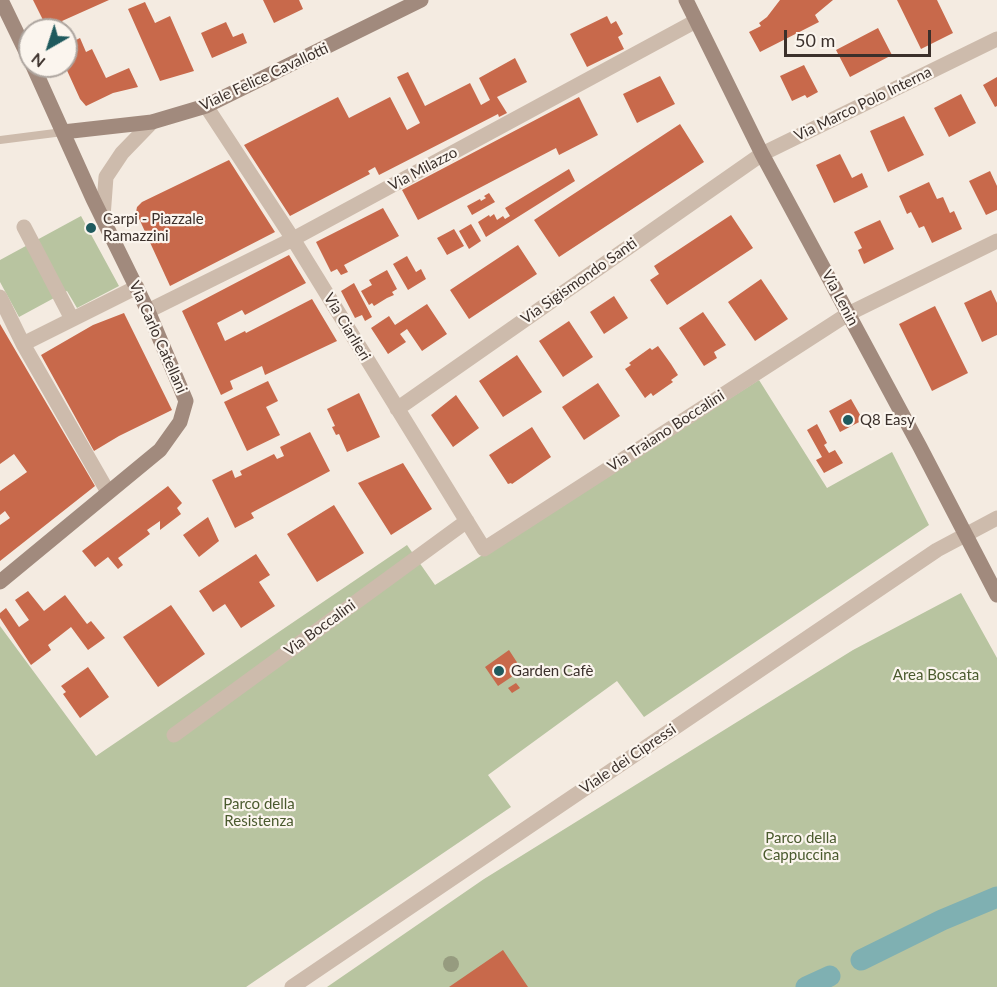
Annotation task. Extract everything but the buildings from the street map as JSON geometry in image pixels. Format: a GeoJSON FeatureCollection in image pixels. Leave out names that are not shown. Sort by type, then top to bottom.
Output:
{"type":"FeatureCollection","features":[{"type":"Feature","properties":{"kind":"street"},"geometry":{"type":"LineString","coordinates":[[1,0],[18,35]]}},
{"type":"Feature","properties":{"kind":"street","name":"Viale Felice Cavallotti"},"geometry":{"type":"LineString","coordinates":[[63,132],[152,122],[206,106],[421,0]]}},
{"type":"Feature","properties":{"kind":"street","name":"Via Lenin"},"geometry":{"type":"LineString","coordinates":[[686,0],[762,154],[997,595]]}},
{"type":"Feature","properties":{"kind":"street","name":"Via Milazzo"},"geometry":{"type":"LineString","coordinates":[[148,311],[293,238],[696,21]]}},
{"type":"Feature","properties":{"kind":"street","name":"Via Marco Polo Interna"},"geometry":{"type":"LineString","coordinates":[[762,154],[997,39]]}},
{"type":"Feature","properties":{"kind":"street","name":"Via Carlo Catellani"},"geometry":{"type":"LineString","coordinates":[[0,582],[160,450],[180,422],[186,401],[148,311],[38,78]]}},
{"type":"Feature","properties":{"kind":"street","name":"Via Ciarlieri"},"geometry":{"type":"LineString","coordinates":[[206,106],[293,238],[484,549]]}},
{"type":"Feature","properties":{"kind":"street"},"geometry":{"type":"LineString","coordinates":[[103,217],[106,177],[122,153],[152,122]]}},
{"type":"Feature","properties":{"kind":"street","name":"Via Sigismondo Santi"},"geometry":{"type":"LineString","coordinates":[[397,409],[762,154]]}},
{"type":"Feature","properties":{"kind":"street"},"geometry":{"type":"LineString","coordinates":[[24,227],[72,319]]}},
{"type":"Feature","properties":{"kind":"street","name":"Via Traiano Boccalini"},"geometry":{"type":"LineString","coordinates":[[484,549],[848,314],[997,241]]}},
{"type":"Feature","properties":{"kind":"street"},"geometry":{"type":"LineString","coordinates":[[23,344],[137,288]]}},
{"type":"Feature","properties":{"kind":"street"},"geometry":{"type":"LineString","coordinates":[[0,297],[23,344],[108,492]]}},
{"type":"Feature","properties":{"kind":"street","name":"Viale dei Cipressi"},"geometry":{"type":"LineString","coordinates":[[292,987],[937,550],[997,518]]}},
{"type":"Feature","properties":{"kind":"street","name":"Via Boccalini"},"geometry":{"type":"LineString","coordinates":[[174,735],[467,521]]}},
{"type":"Feature","properties":{"kind":"lane"},"geometry":{"type":"LineString","coordinates":[[0,140],[63,132]]}},
{"type":"Feature","properties":{"kind":"green space"},"geometry":{"type":"Polygon","coordinates":[[[81,216],[119,286],[77,308],[67,291],[19,317],[0,282],[0,260],[81,216]]]}},
{"type":"Feature","properties":{"kind":"green space","name":"Parco della Resistenza"},"geometry":{"type":"Polygon","coordinates":[[[759,380],[827,488],[892,452],[929,525],[644,717],[617,681],[488,775],[511,807],[246,987],[0,987],[0,626],[96,756],[407,545],[435,585],[759,380]]]}},
{"type":"Feature","properties":{"kind":"green space","name":"Parco della Cappuccina"},"geometry":{"type":"Polygon","coordinates":[[[961,593],[997,658],[997,987],[327,987],[484,879],[853,650],[961,593]]]}},
{"type":"Feature","properties":{"kind":"waterway"},"geometry":{"type":"LineString","coordinates":[[861,960],[942,920],[997,897]]}},
{"type":"Feature","properties":{"kind":"waterway"},"geometry":{"type":"LineString","coordinates":[[806,987],[830,976]]}},
{"type":"Feature","properties":{"kind":"place","name":"Carpi - Piazzale Ramazzini"},"geometry":{"type":"Point","coordinates":[91,228]}},
{"type":"Feature","properties":{"kind":"place","name":"Q8 Easy"},"geometry":{"type":"Point","coordinates":[848,420]}},
{"type":"Feature","properties":{"kind":"place","name":"Garden Cafè"},"geometry":{"type":"Point","coordinates":[499,671]}},
{"type":"Feature","properties":{"kind":"park label","name":"Area Boscata"},"geometry":{"type":"Point","coordinates":[936,675]}}]}
